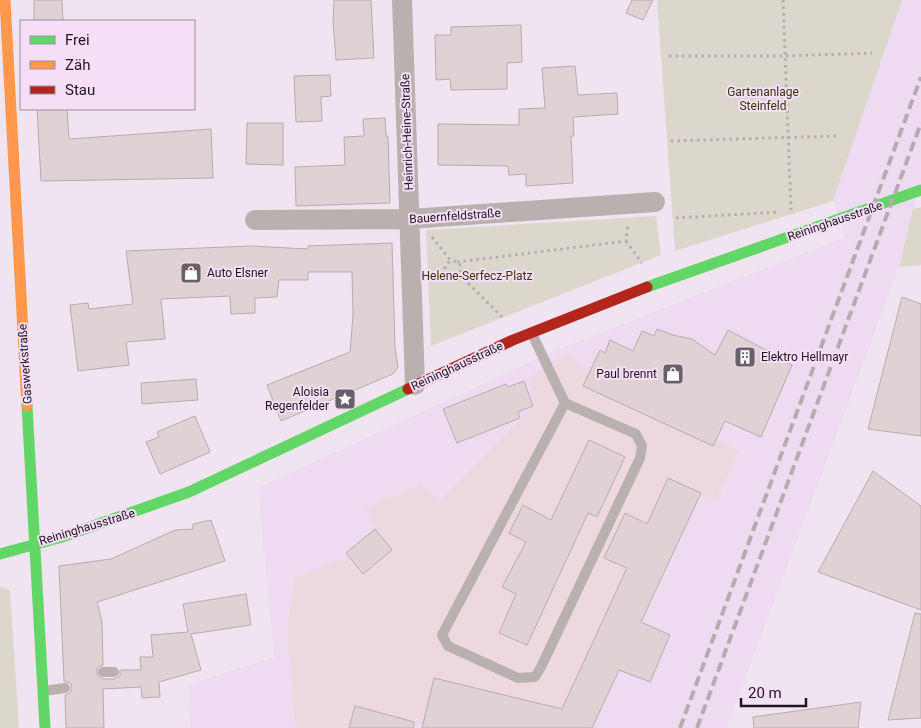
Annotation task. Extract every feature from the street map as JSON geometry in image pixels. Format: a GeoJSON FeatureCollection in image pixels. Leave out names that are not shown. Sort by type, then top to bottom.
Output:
{"type":"FeatureCollection","features":[{"type":"Feature","properties":{"kind":"main road","name":"Gaswerkstraße"},"geometry":{"type":"LineString","coordinates":[[4,0],[9,235],[28,399],[45,728]]}},
{"type":"Feature","properties":{"kind":"main road","name":"Reininghausstraße"},"geometry":{"type":"LineString","coordinates":[[0,554],[71,534],[189,492],[415,385],[532,333],[656,283],[921,190]]}},
{"type":"Feature","properties":{"kind":"street","name":"Heinrich-Heine-Straße"},"geometry":{"type":"LineString","coordinates":[[402,0],[415,385]]}},
{"type":"Feature","properties":{"kind":"street","name":"Bauernfeldstraße"},"geometry":{"type":"LineString","coordinates":[[254,220],[410,219],[655,202]]}},
{"type":"Feature","properties":{"kind":"lane"},"geometry":{"type":"LineString","coordinates":[[532,333],[565,403],[636,434],[642,446],[640,458],[541,667],[535,677],[518,678],[448,646],[442,635],[565,403]]}},
{"type":"Feature","properties":{"kind":"lane"},"geometry":{"type":"LineString","coordinates":[[42,691],[65,688]]}},
{"type":"Feature","properties":{"kind":"path"},"geometry":{"type":"LineString","coordinates":[[676,218],[791,213],[783,0]]}},
{"type":"Feature","properties":{"kind":"path"},"geometry":{"type":"LineString","coordinates":[[669,56],[785,56],[872,53]]}},
{"type":"Feature","properties":{"kind":"path"},"geometry":{"type":"LineString","coordinates":[[671,141],[838,136]]}},
{"type":"Feature","properties":{"kind":"path"},"geometry":{"type":"LineString","coordinates":[[632,203],[626,241],[646,268]]}},
{"type":"Feature","properties":{"kind":"path"},"geometry":{"type":"LineString","coordinates":[[457,262],[461,268],[459,274],[452,277],[445,272],[448,262],[626,241]]}},
{"type":"Feature","properties":{"kind":"path"},"geometry":{"type":"LineString","coordinates":[[459,274],[504,318],[507,325]]}},
{"type":"Feature","properties":{"kind":"shaded area"},"geometry":{"type":"Polygon","coordinates":[[[902,0],[921,0],[921,180],[899,267],[727,728],[190,728],[189,684],[274,657],[258,488],[554,351],[845,237],[833,201],[902,0]]]}},
{"type":"Feature","properties":{"kind":"shaded area"},"geometry":{"type":"Polygon","coordinates":[[[568,354],[589,374],[583,386],[712,446],[716,439],[738,451],[716,501],[668,478],[647,524],[625,514],[604,557],[627,568],[562,709],[435,678],[423,725],[355,706],[349,728],[295,728],[287,626],[296,577],[349,557],[363,574],[392,550],[375,529],[365,509],[421,484],[440,501],[533,406],[531,377],[546,364],[568,354]],[[589,440],[552,520],[523,505],[509,533],[538,548],[502,587],[516,594],[499,633],[527,645],[588,513],[597,516],[625,458],[589,440]]]}},
{"type":"Feature","properties":{"kind":"green space","name":"Gartenanlage Steinfeld"},"geometry":{"type":"Polygon","coordinates":[[[657,0],[902,0],[833,201],[675,251],[657,0]]]}},
{"type":"Feature","properties":{"kind":"green space"},"geometry":{"type":"Polygon","coordinates":[[[921,207],[921,265],[899,267],[913,209],[921,207]]]}},
{"type":"Feature","properties":{"kind":"green space","name":"Helene-Serfecz-Platz"},"geometry":{"type":"Polygon","coordinates":[[[656,216],[661,255],[431,346],[426,230],[656,216]]]}},
{"type":"Feature","properties":{"kind":"green space"},"geometry":{"type":"Polygon","coordinates":[[[0,586],[10,591],[19,728],[0,728],[0,586]]]}},
{"type":"Feature","properties":{"kind":"building"},"geometry":{"type":"Polygon","coordinates":[[[34,0],[62,0],[63,20],[34,20],[34,0]]]}},
{"type":"Feature","properties":{"kind":"building"},"geometry":{"type":"Polygon","coordinates":[[[334,0],[371,0],[374,58],[336,60],[333,21],[334,0]]]}},
{"type":"Feature","properties":{"kind":"building"},"geometry":{"type":"Polygon","coordinates":[[[632,0],[653,0],[643,20],[626,13],[632,0]]]}},
{"type":"Feature","properties":{"kind":"building"},"geometry":{"type":"Polygon","coordinates":[[[521,25],[522,62],[507,63],[507,89],[451,90],[450,79],[436,80],[435,35],[451,35],[451,27],[521,25]]]}},
{"type":"Feature","properties":{"kind":"building"},"geometry":{"type":"Polygon","coordinates":[[[575,66],[578,95],[617,93],[618,114],[573,117],[574,136],[571,136],[573,183],[526,186],[526,174],[509,175],[508,166],[438,165],[438,124],[519,125],[519,109],[545,108],[542,68],[575,66]]]}},
{"type":"Feature","properties":{"kind":"building"},"geometry":{"type":"Polygon","coordinates":[[[330,75],[331,96],[321,97],[322,121],[296,122],[294,76],[330,75]]]}},
{"type":"Feature","properties":{"kind":"building"},"geometry":{"type":"Polygon","coordinates":[[[37,110],[67,110],[69,139],[211,129],[213,178],[41,181],[37,110]]]}},
{"type":"Feature","properties":{"kind":"building"},"geometry":{"type":"Polygon","coordinates":[[[385,118],[386,136],[388,136],[390,203],[296,206],[295,167],[345,165],[344,137],[364,136],[363,119],[385,118]]]}},
{"type":"Feature","properties":{"kind":"building"},"geometry":{"type":"Polygon","coordinates":[[[247,123],[283,123],[283,165],[246,164],[247,123]]]}},
{"type":"Feature","properties":{"kind":"building"},"geometry":{"type":"Polygon","coordinates":[[[392,243],[395,348],[398,367],[393,374],[281,421],[267,385],[350,352],[353,315],[352,272],[308,272],[308,280],[279,280],[277,297],[255,298],[255,313],[231,314],[230,296],[161,299],[165,339],[126,342],[129,365],[78,371],[70,305],[88,303],[89,309],[133,304],[126,251],[251,246],[308,249],[308,246],[392,243]]]}},
{"type":"Feature","properties":{"kind":"building"},"geometry":{"type":"Polygon","coordinates":[[[902,297],[921,304],[921,436],[868,429],[902,297]]]}},
{"type":"Feature","properties":{"kind":"building"},"geometry":{"type":"Polygon","coordinates":[[[657,329],[692,339],[715,355],[728,330],[792,365],[761,437],[725,421],[713,446],[583,386],[600,350],[605,353],[610,340],[633,351],[642,331],[654,336],[657,329]]]}},
{"type":"Feature","properties":{"kind":"building"},"geometry":{"type":"Polygon","coordinates":[[[196,379],[198,400],[142,404],[141,383],[196,379]]]}},
{"type":"Feature","properties":{"kind":"building"},"geometry":{"type":"Polygon","coordinates":[[[524,381],[533,406],[518,412],[520,418],[457,443],[443,409],[506,384],[508,387],[524,381]]]}},
{"type":"Feature","properties":{"kind":"building"},"geometry":{"type":"Polygon","coordinates":[[[195,416],[210,452],[160,474],[146,442],[159,437],[157,432],[195,416]]]}},
{"type":"Feature","properties":{"kind":"building"},"geometry":{"type":"Polygon","coordinates":[[[589,440],[625,457],[597,517],[588,513],[527,645],[499,633],[516,594],[502,587],[526,542],[509,533],[523,505],[551,520],[589,440]]]}},
{"type":"Feature","properties":{"kind":"building"},"geometry":{"type":"Polygon","coordinates":[[[873,471],[921,506],[921,610],[818,572],[873,471]]]}},
{"type":"Feature","properties":{"kind":"building"},"geometry":{"type":"Polygon","coordinates":[[[668,478],[701,493],[641,622],[670,635],[650,682],[619,670],[592,728],[422,728],[434,678],[562,709],[627,568],[604,558],[625,513],[647,524],[668,478]]]}},
{"type":"Feature","properties":{"kind":"building"},"geometry":{"type":"Polygon","coordinates":[[[211,520],[225,561],[97,602],[102,622],[103,665],[97,668],[97,675],[103,679],[114,679],[120,676],[120,670],[141,670],[140,657],[153,657],[151,635],[188,632],[183,604],[246,594],[251,625],[191,634],[201,670],[159,682],[160,697],[142,698],[141,687],[103,689],[104,728],[66,728],[65,695],[70,693],[72,688],[70,683],[64,681],[59,566],[111,559],[175,530],[193,529],[193,524],[211,520]]]}},
{"type":"Feature","properties":{"kind":"building"},"geometry":{"type":"Polygon","coordinates":[[[375,529],[392,550],[363,574],[346,553],[375,529]]]}},
{"type":"Feature","properties":{"kind":"building"},"geometry":{"type":"Polygon","coordinates":[[[915,613],[921,614],[921,718],[888,720],[915,613]]]}},
{"type":"Feature","properties":{"kind":"building"},"geometry":{"type":"Polygon","coordinates":[[[861,702],[858,728],[754,728],[753,717],[861,702]]]}},
{"type":"Feature","properties":{"kind":"building"},"geometry":{"type":"Polygon","coordinates":[[[355,706],[414,722],[414,728],[349,728],[355,706]]]}},
{"type":"Feature","properties":{"kind":"railway"},"geometry":{"type":"LineString","coordinates":[[680,728],[921,77]]}},
{"type":"Feature","properties":{"kind":"railway"},"geometry":{"type":"LineString","coordinates":[[697,728],[921,123]]}},
{"type":"Feature","properties":{"kind":"traffic: fast"},"geometry":{"type":"LineString","coordinates":[[647,287],[921,190]]}},
{"type":"Feature","properties":{"kind":"traffic: fast"},"geometry":{"type":"LineString","coordinates":[[0,554],[62,537],[189,492],[408,389]]}},
{"type":"Feature","properties":{"kind":"traffic: fast"},"geometry":{"type":"LineString","coordinates":[[27,406],[45,728]]}},
{"type":"Feature","properties":{"kind":"traffic: slow"},"geometry":{"type":"LineString","coordinates":[[5,0],[27,406]]}},
{"type":"Feature","properties":{"kind":"traffic: jam"},"geometry":{"type":"LineString","coordinates":[[408,389],[513,340],[647,287]]}},
{"type":"Feature","properties":{"kind":"place","name":"Auto Elsner"},"geometry":{"type":"Point","coordinates":[191,273]}},
{"type":"Feature","properties":{"kind":"place","name":"Elektro Hellmayr"},"geometry":{"type":"Point","coordinates":[745,357]}},
{"type":"Feature","properties":{"kind":"place","name":"Paul brennt"},"geometry":{"type":"Point","coordinates":[673,374]}},
{"type":"Feature","properties":{"kind":"place","name":"Aloisia Regenfelder"},"geometry":{"type":"Point","coordinates":[345,399]}}]}
